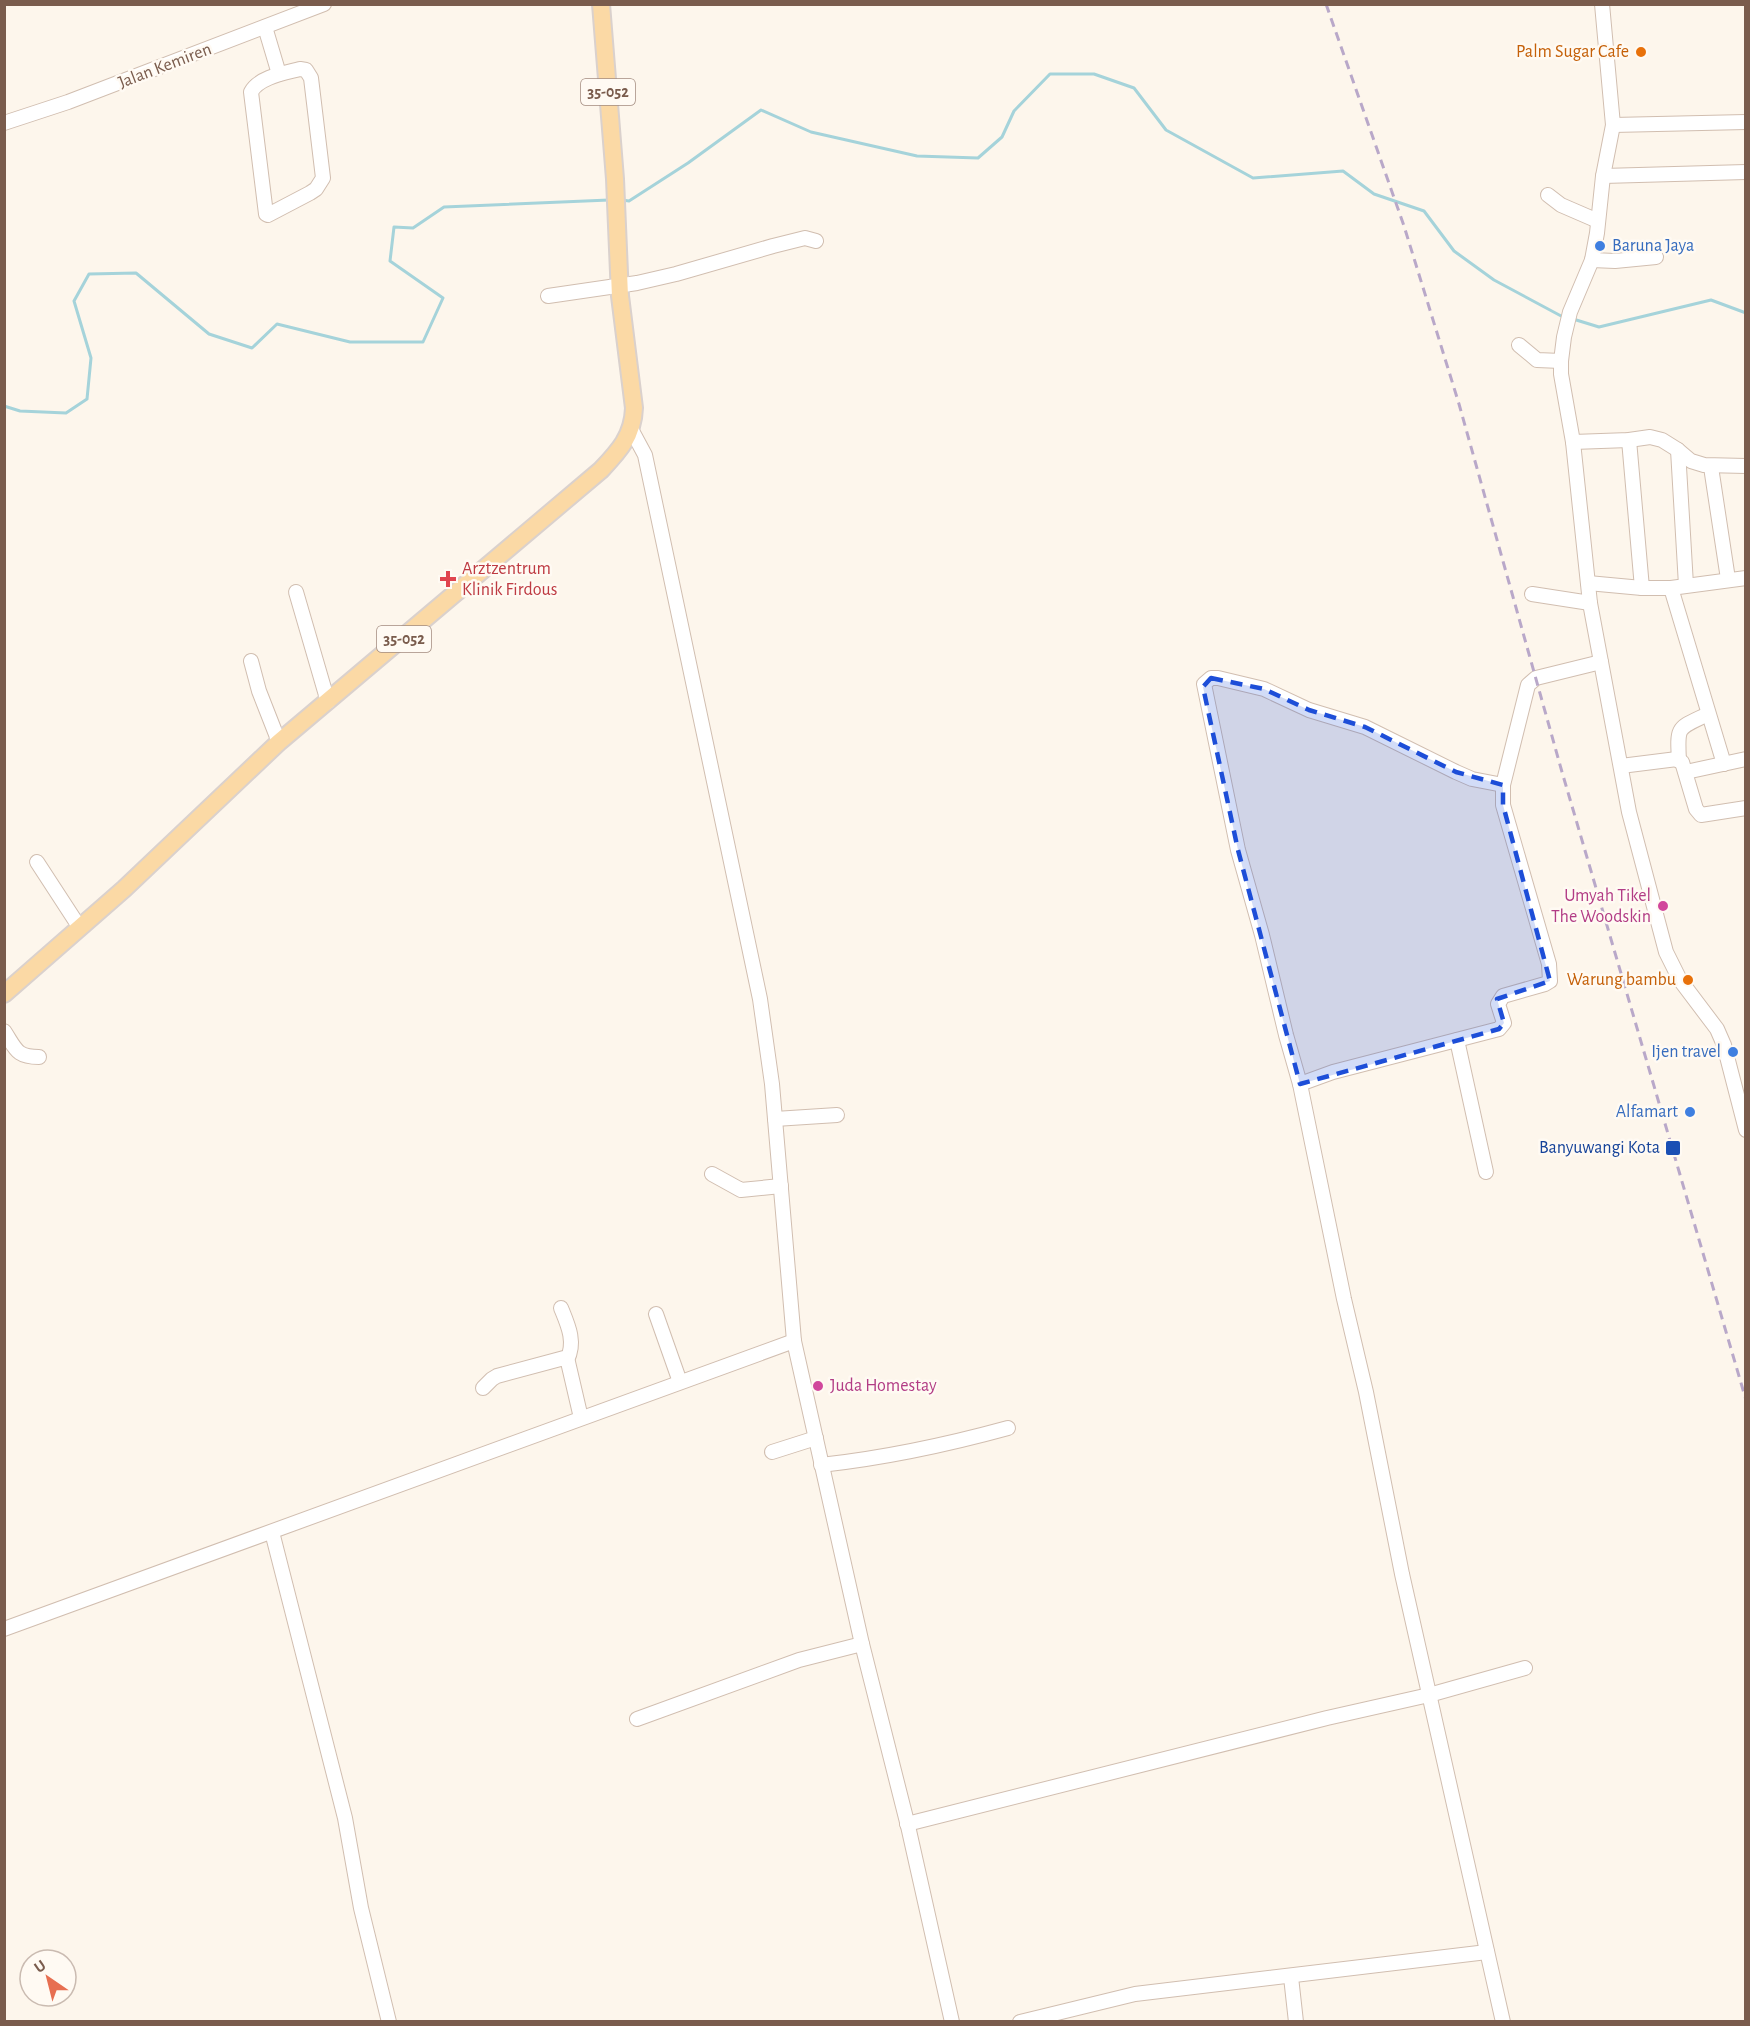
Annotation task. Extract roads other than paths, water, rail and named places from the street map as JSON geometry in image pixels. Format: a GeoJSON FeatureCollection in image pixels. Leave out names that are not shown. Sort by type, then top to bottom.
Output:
{"type":"FeatureCollection","features":[{"type":"Feature","properties":{"kind":"main road","name":"35-052"},"geometry":{"type":"LineString","coordinates":[[4,994],[124,889],[279,742],[601,470],[621,450],[631,429],[633,398],[619,285],[615,179],[601,4]]}},
{"type":"Feature","properties":{"kind":"street","name":"Jalan Kemiren"},"geometry":{"type":"LineString","coordinates":[[4,123],[68,102],[324,4]]}},
{"type":"Feature","properties":{"kind":"street"},"geometry":{"type":"LineString","coordinates":[[1602,4],[1613,125],[1603,176],[1592,260],[1570,312],[1561,361],[1561,374],[1573,442],[1590,603],[1637,846],[1666,952],[1680,980],[1717,1029],[1724,1045],[1746,1130]]}},
{"type":"Feature","properties":{"kind":"street"},"geometry":{"type":"LineString","coordinates":[[265,27],[279,74]]}},
{"type":"Feature","properties":{"kind":"street"},"geometry":{"type":"LineString","coordinates":[[300,69],[309,73],[323,178],[316,189],[268,215],[266,214],[251,92],[256,84],[279,74],[300,69]]}},
{"type":"Feature","properties":{"kind":"street"},"geometry":{"type":"LineString","coordinates":[[1613,125],[1746,122]]}},
{"type":"Feature","properties":{"kind":"street"},"geometry":{"type":"LineString","coordinates":[[1603,176],[1746,172]]}},
{"type":"Feature","properties":{"kind":"street"},"geometry":{"type":"LineString","coordinates":[[1548,195],[1561,205],[1598,221]]}},
{"type":"Feature","properties":{"kind":"street"},"geometry":{"type":"LineString","coordinates":[[548,296],[676,274],[805,238],[816,241]]}},
{"type":"Feature","properties":{"kind":"street"},"geometry":{"type":"LineString","coordinates":[[1592,260],[1615,261],[1656,256]]}},
{"type":"Feature","properties":{"kind":"street"},"geometry":{"type":"LineString","coordinates":[[1519,345],[1537,360],[1561,361]]}},
{"type":"Feature","properties":{"kind":"street"},"geometry":{"type":"LineString","coordinates":[[631,429],[645,455],[760,999],[775,1119],[794,1341],[862,1644],[907,1824],[952,2022]]}},
{"type":"Feature","properties":{"kind":"street"},"geometry":{"type":"LineString","coordinates":[[1573,442],[1657,438],[1691,460],[1711,467],[1746,466]]}},
{"type":"Feature","properties":{"kind":"street"},"geometry":{"type":"LineString","coordinates":[[1629,440],[1642,588]]}},
{"type":"Feature","properties":{"kind":"street"},"geometry":{"type":"LineString","coordinates":[[1678,450],[1686,585]]}},
{"type":"Feature","properties":{"kind":"street"},"geometry":{"type":"LineString","coordinates":[[1711,467],[1728,579]]}},
{"type":"Feature","properties":{"kind":"street"},"geometry":{"type":"LineString","coordinates":[[1588,583],[1671,588],[1746,578]]}},
{"type":"Feature","properties":{"kind":"street"},"geometry":{"type":"LineString","coordinates":[[1671,588],[1724,764]]}},
{"type":"Feature","properties":{"kind":"street"},"geometry":{"type":"LineString","coordinates":[[296,592],[328,702]]}},
{"type":"Feature","properties":{"kind":"street"},"geometry":{"type":"LineString","coordinates":[[1532,594],[1590,603]]}},
{"type":"Feature","properties":{"kind":"street"},"geometry":{"type":"LineString","coordinates":[[251,661],[279,742]]}},
{"type":"Feature","properties":{"kind":"street"},"geometry":{"type":"LineString","coordinates":[[1300,1084],[1333,1072],[1499,1029],[1503,1023],[1498,1004],[1503,996],[1545,984],[1551,978],[1503,805],[1503,785],[1528,685],[1536,678],[1601,662]]}},
{"type":"Feature","properties":{"kind":"street"},"geometry":{"type":"LineString","coordinates":[[1503,785],[1456,772],[1365,727],[1309,710],[1264,689],[1218,678],[1211,678],[1204,684],[1238,850],[1300,1084],[1344,1299],[1366,1392],[1402,1574],[1503,2022]]}},
{"type":"Feature","properties":{"kind":"street"},"geometry":{"type":"LineString","coordinates":[[1708,714],[1680,729],[1678,734],[1682,766],[1696,809],[1701,815],[1746,808]]}},
{"type":"Feature","properties":{"kind":"street"},"geometry":{"type":"LineString","coordinates":[[1621,766],[1672,759],[1682,766],[1724,764],[1746,759]]}},
{"type":"Feature","properties":{"kind":"street"},"geometry":{"type":"LineString","coordinates":[[37,862],[80,928]]}},
{"type":"Feature","properties":{"kind":"street"},"geometry":{"type":"LineString","coordinates":[[4,1031],[16,1051],[23,1056],[39,1057]]}},
{"type":"Feature","properties":{"kind":"street"},"geometry":{"type":"LineString","coordinates":[[1458,1040],[1486,1172]]}},
{"type":"Feature","properties":{"kind":"street"},"geometry":{"type":"LineString","coordinates":[[775,1119],[837,1115]]}},
{"type":"Feature","properties":{"kind":"street"},"geometry":{"type":"LineString","coordinates":[[712,1174],[741,1190],[781,1186]]}},
{"type":"Feature","properties":{"kind":"street"},"geometry":{"type":"LineString","coordinates":[[561,1308],[572,1343],[572,1350],[567,1360],[581,1418]]}},
{"type":"Feature","properties":{"kind":"street"},"geometry":{"type":"LineString","coordinates":[[656,1314],[680,1382]]}},
{"type":"Feature","properties":{"kind":"street"},"geometry":{"type":"LineString","coordinates":[[4,1629],[794,1341]]}},
{"type":"Feature","properties":{"kind":"street"},"geometry":{"type":"LineString","coordinates":[[483,1388],[497,1376],[561,1359],[567,1360]]}},
{"type":"Feature","properties":{"kind":"street"},"geometry":{"type":"LineString","coordinates":[[821,1465],[873,1459],[946,1445],[1008,1428]]}},
{"type":"Feature","properties":{"kind":"street"},"geometry":{"type":"LineString","coordinates":[[772,1452],[816,1438]]}},
{"type":"Feature","properties":{"kind":"street"},"geometry":{"type":"LineString","coordinates":[[272,1532],[342,1807],[361,1908],[389,2022]]}},
{"type":"Feature","properties":{"kind":"street"},"geometry":{"type":"LineString","coordinates":[[637,1719],[799,1660],[862,1644]]}},
{"type":"Feature","properties":{"kind":"street"},"geometry":{"type":"LineString","coordinates":[[907,1824],[1304,1724],[1429,1695],[1525,1668]]}},
{"type":"Feature","properties":{"kind":"street"},"geometry":{"type":"LineString","coordinates":[[1020,2022],[1135,1994],[1487,1952]]}},
{"type":"Feature","properties":{"kind":"street"},"geometry":{"type":"LineString","coordinates":[[1291,1977],[1296,2022]]}},
{"type":"Feature","properties":{"kind":"waterway"},"geometry":{"type":"LineString","coordinates":[[622,200],[629,201],[688,163],[761,110],[811,132],[917,156],[978,158],[1002,137],[1014,111],[1050,74],[1094,74],[1134,88],[1166,130],[1253,178],[1343,171],[1374,194],[1424,211],[1454,251],[1494,280],[1563,317]]}},
{"type":"Feature","properties":{"kind":"waterway"},"geometry":{"type":"LineString","coordinates":[[4,406],[20,411],[66,413],[87,399],[91,358],[74,301],[89,274],[136,273],[209,334],[252,348],[277,324],[350,342],[423,342],[443,298],[390,261],[394,227],[413,228],[444,207],[609,200]]}},
{"type":"Feature","properties":{"kind":"waterway"},"geometry":{"type":"LineString","coordinates":[[1573,319],[1599,327],[1711,300],[1746,313]]}},
{"type":"Feature","properties":{"kind":"railway"},"geometry":{"type":"LineString","coordinates":[[1326,4],[1404,226],[1459,404],[1562,772],[1746,1400]]}},
{"type":"Feature","properties":{"kind":"place","name":"Palm Sugar Cafe"},"geometry":{"type":"Point","coordinates":[1641,52]}},
{"type":"Feature","properties":{"kind":"place","name":"Baruna Jaya"},"geometry":{"type":"Point","coordinates":[1600,246]}},
{"type":"Feature","properties":{"kind":"place","name":"Arztzentrum Klinik Firdous"},"geometry":{"type":"Point","coordinates":[448,579]}},
{"type":"Feature","properties":{"kind":"place","name":"Umyah Tikel The Woodskin"},"geometry":{"type":"Point","coordinates":[1663,906]}},
{"type":"Feature","properties":{"kind":"place","name":"Warung bambu"},"geometry":{"type":"Point","coordinates":[1688,980]}},
{"type":"Feature","properties":{"kind":"place","name":"Ijen travel"},"geometry":{"type":"Point","coordinates":[1733,1052]}},
{"type":"Feature","properties":{"kind":"place","name":"Alfamart"},"geometry":{"type":"Point","coordinates":[1690,1112]}},
{"type":"Feature","properties":{"kind":"place","name":"Banyuwangi Kota"},"geometry":{"type":"Point","coordinates":[1673,1148]}},
{"type":"Feature","properties":{"kind":"place","name":"Juda Homestay"},"geometry":{"type":"Point","coordinates":[818,1386]}}]}
